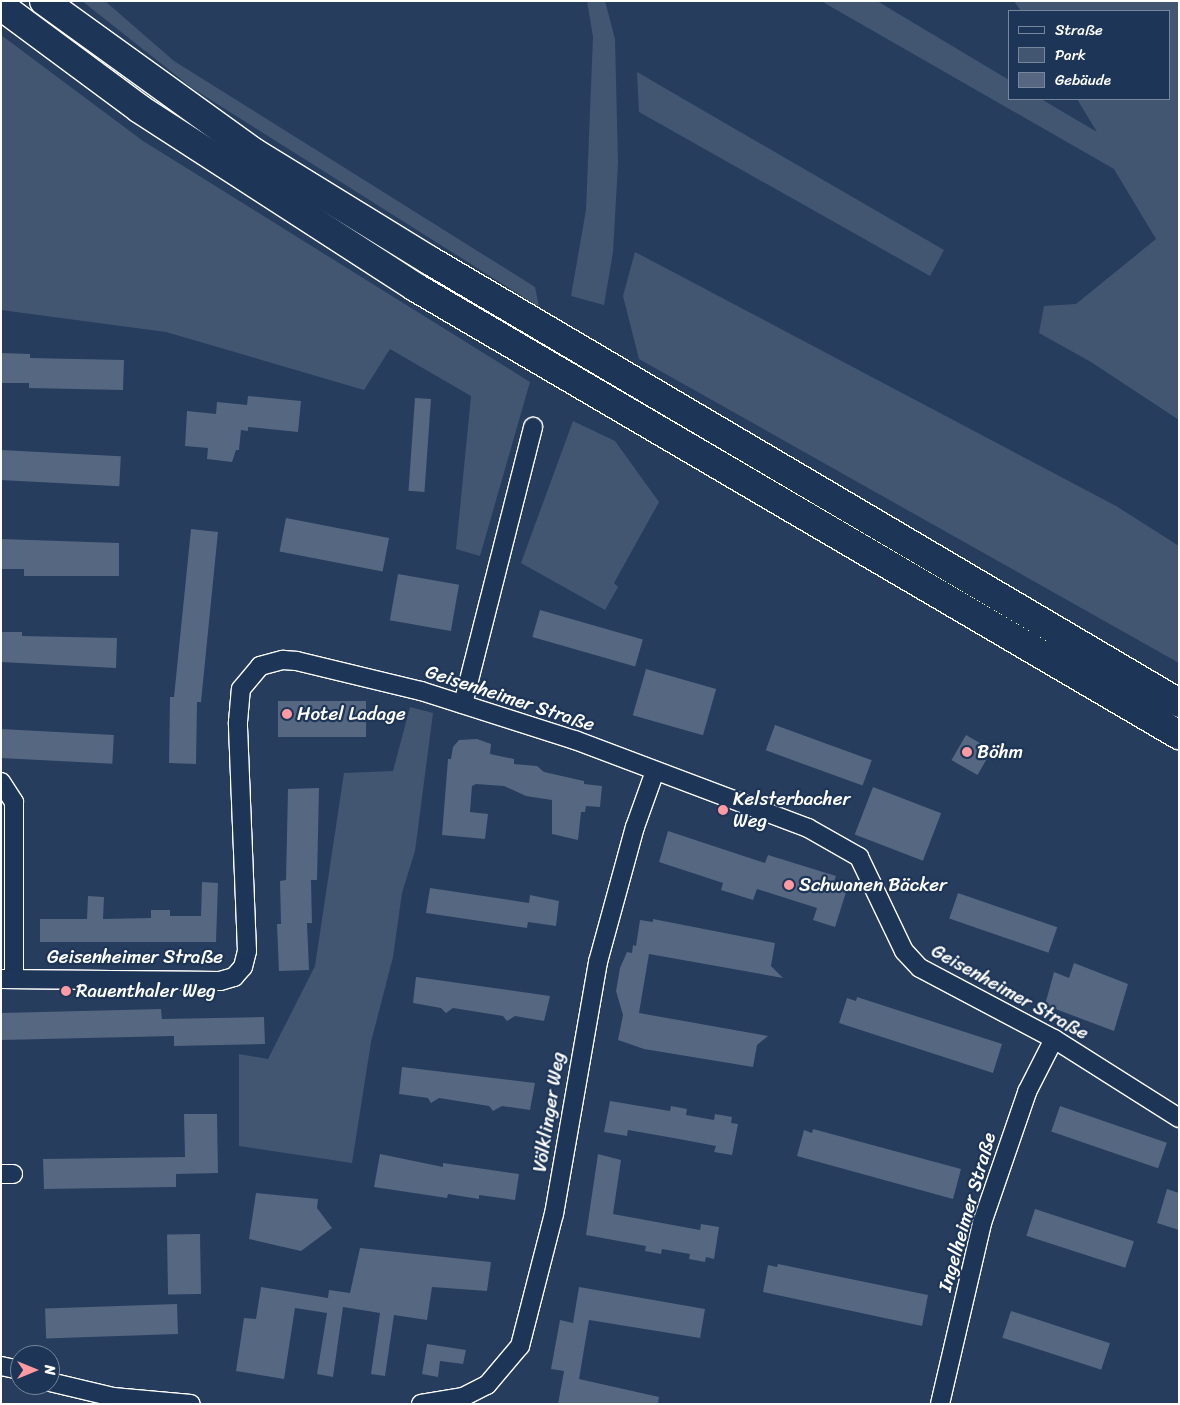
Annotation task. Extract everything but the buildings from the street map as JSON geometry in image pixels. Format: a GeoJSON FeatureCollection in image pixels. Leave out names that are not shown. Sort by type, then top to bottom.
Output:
{"type":"FeatureCollection","features":[{"type":"Feature","properties":{"kind":"highway"},"geometry":{"type":"LineString","coordinates":[[44,1],[255,153],[404,245],[1179,703]]}},
{"type":"Feature","properties":{"kind":"highway"},"geometry":{"type":"LineString","coordinates":[[1,6],[140,109],[415,287],[1179,735]]}},
{"type":"Feature","properties":{"kind":"highway"},"geometry":{"type":"LineString","coordinates":[[1132,674],[1179,696]]}},
{"type":"Feature","properties":{"kind":"street"},"geometry":{"type":"LineString","coordinates":[[463,704],[533,428]]}},
{"type":"Feature","properties":{"kind":"street","name":"Geisenheimer Straße"},"geometry":{"type":"LineString","coordinates":[[8,979],[220,981],[234,977],[243,967],[247,951],[238,701],[245,680],[260,666],[283,660],[315,664],[463,704],[655,771],[808,828],[859,857],[904,951],[920,968],[1054,1039],[1179,1118]]}},
{"type":"Feature","properties":{"kind":"street","name":"Völklinger Weg"},"geometry":{"type":"LineString","coordinates":[[421,1404],[463,1397],[487,1385],[520,1346],[554,1214],[598,962],[635,827],[655,771]]}},
{"type":"Feature","properties":{"kind":"street"},"geometry":{"type":"LineString","coordinates":[[1,782],[10,790],[14,802],[8,979]]}},
{"type":"Feature","properties":{"kind":"street","name":"Ingelheimer Straße"},"geometry":{"type":"LineString","coordinates":[[940,1404],[982,1223],[1028,1092],[1054,1039]]}},
{"type":"Feature","properties":{"kind":"street"},"geometry":{"type":"LineString","coordinates":[[60,1384],[106,1396],[191,1404]]}},
{"type":"Feature","properties":{"kind":"green space"},"geometry":{"type":"Polygon","coordinates":[[[82,1],[105,1],[174,61],[535,287],[539,307],[192,88],[82,1]]]}},
{"type":"Feature","properties":{"kind":"green space"},"geometry":{"type":"Polygon","coordinates":[[[587,1],[605,1],[615,39],[618,163],[613,252],[604,305],[571,296],[586,210],[593,37],[587,1]]]}},
{"type":"Feature","properties":{"kind":"green space"},"geometry":{"type":"Polygon","coordinates":[[[821,1],[877,1],[1008,79],[1008,100],[1043,100],[1097,132],[1078,100],[1170,100],[1170,10],[1020,10],[1014,1],[1179,1],[1179,420],[1091,362],[1039,333],[1044,306],[1076,304],[1156,239],[1114,169],[821,1]]]}},
{"type":"Feature","properties":{"kind":"green space"},"geometry":{"type":"Polygon","coordinates":[[[1,35],[143,141],[530,382],[480,556],[456,549],[471,396],[390,349],[364,390],[166,332],[1,310],[1,35]]]}},
{"type":"Feature","properties":{"kind":"green space"},"geometry":{"type":"Polygon","coordinates":[[[637,72],[944,250],[930,276],[639,112],[637,72]]]}},
{"type":"Feature","properties":{"kind":"green space"},"geometry":{"type":"Polygon","coordinates":[[[635,252],[1116,506],[1179,546],[1179,663],[639,359],[623,296],[635,252]]]}},
{"type":"Feature","properties":{"kind":"green space"},"geometry":{"type":"Polygon","coordinates":[[[573,421],[615,441],[659,502],[614,583],[618,587],[605,610],[521,563],[573,421]]]}},
{"type":"Feature","properties":{"kind":"green space"},"geometry":{"type":"Polygon","coordinates":[[[410,707],[433,713],[415,851],[402,893],[393,957],[371,1042],[352,1163],[239,1146],[239,1054],[268,1059],[315,966],[344,773],[393,771],[410,707]]]}},
{"type":"Feature","properties":{"kind":"place","name":"Hotel Ladage"},"geometry":{"type":"Point","coordinates":[287,714]}},
{"type":"Feature","properties":{"kind":"place","name":"Böhm"},"geometry":{"type":"Point","coordinates":[967,752]}},
{"type":"Feature","properties":{"kind":"place","name":"Kelsterbacher Weg"},"geometry":{"type":"Point","coordinates":[723,810]}},
{"type":"Feature","properties":{"kind":"place","name":"Schwanen Bäcker"},"geometry":{"type":"Point","coordinates":[789,885]}},
{"type":"Feature","properties":{"kind":"place","name":"Rauenthaler Weg"},"geometry":{"type":"Point","coordinates":[66,991]}}]}
